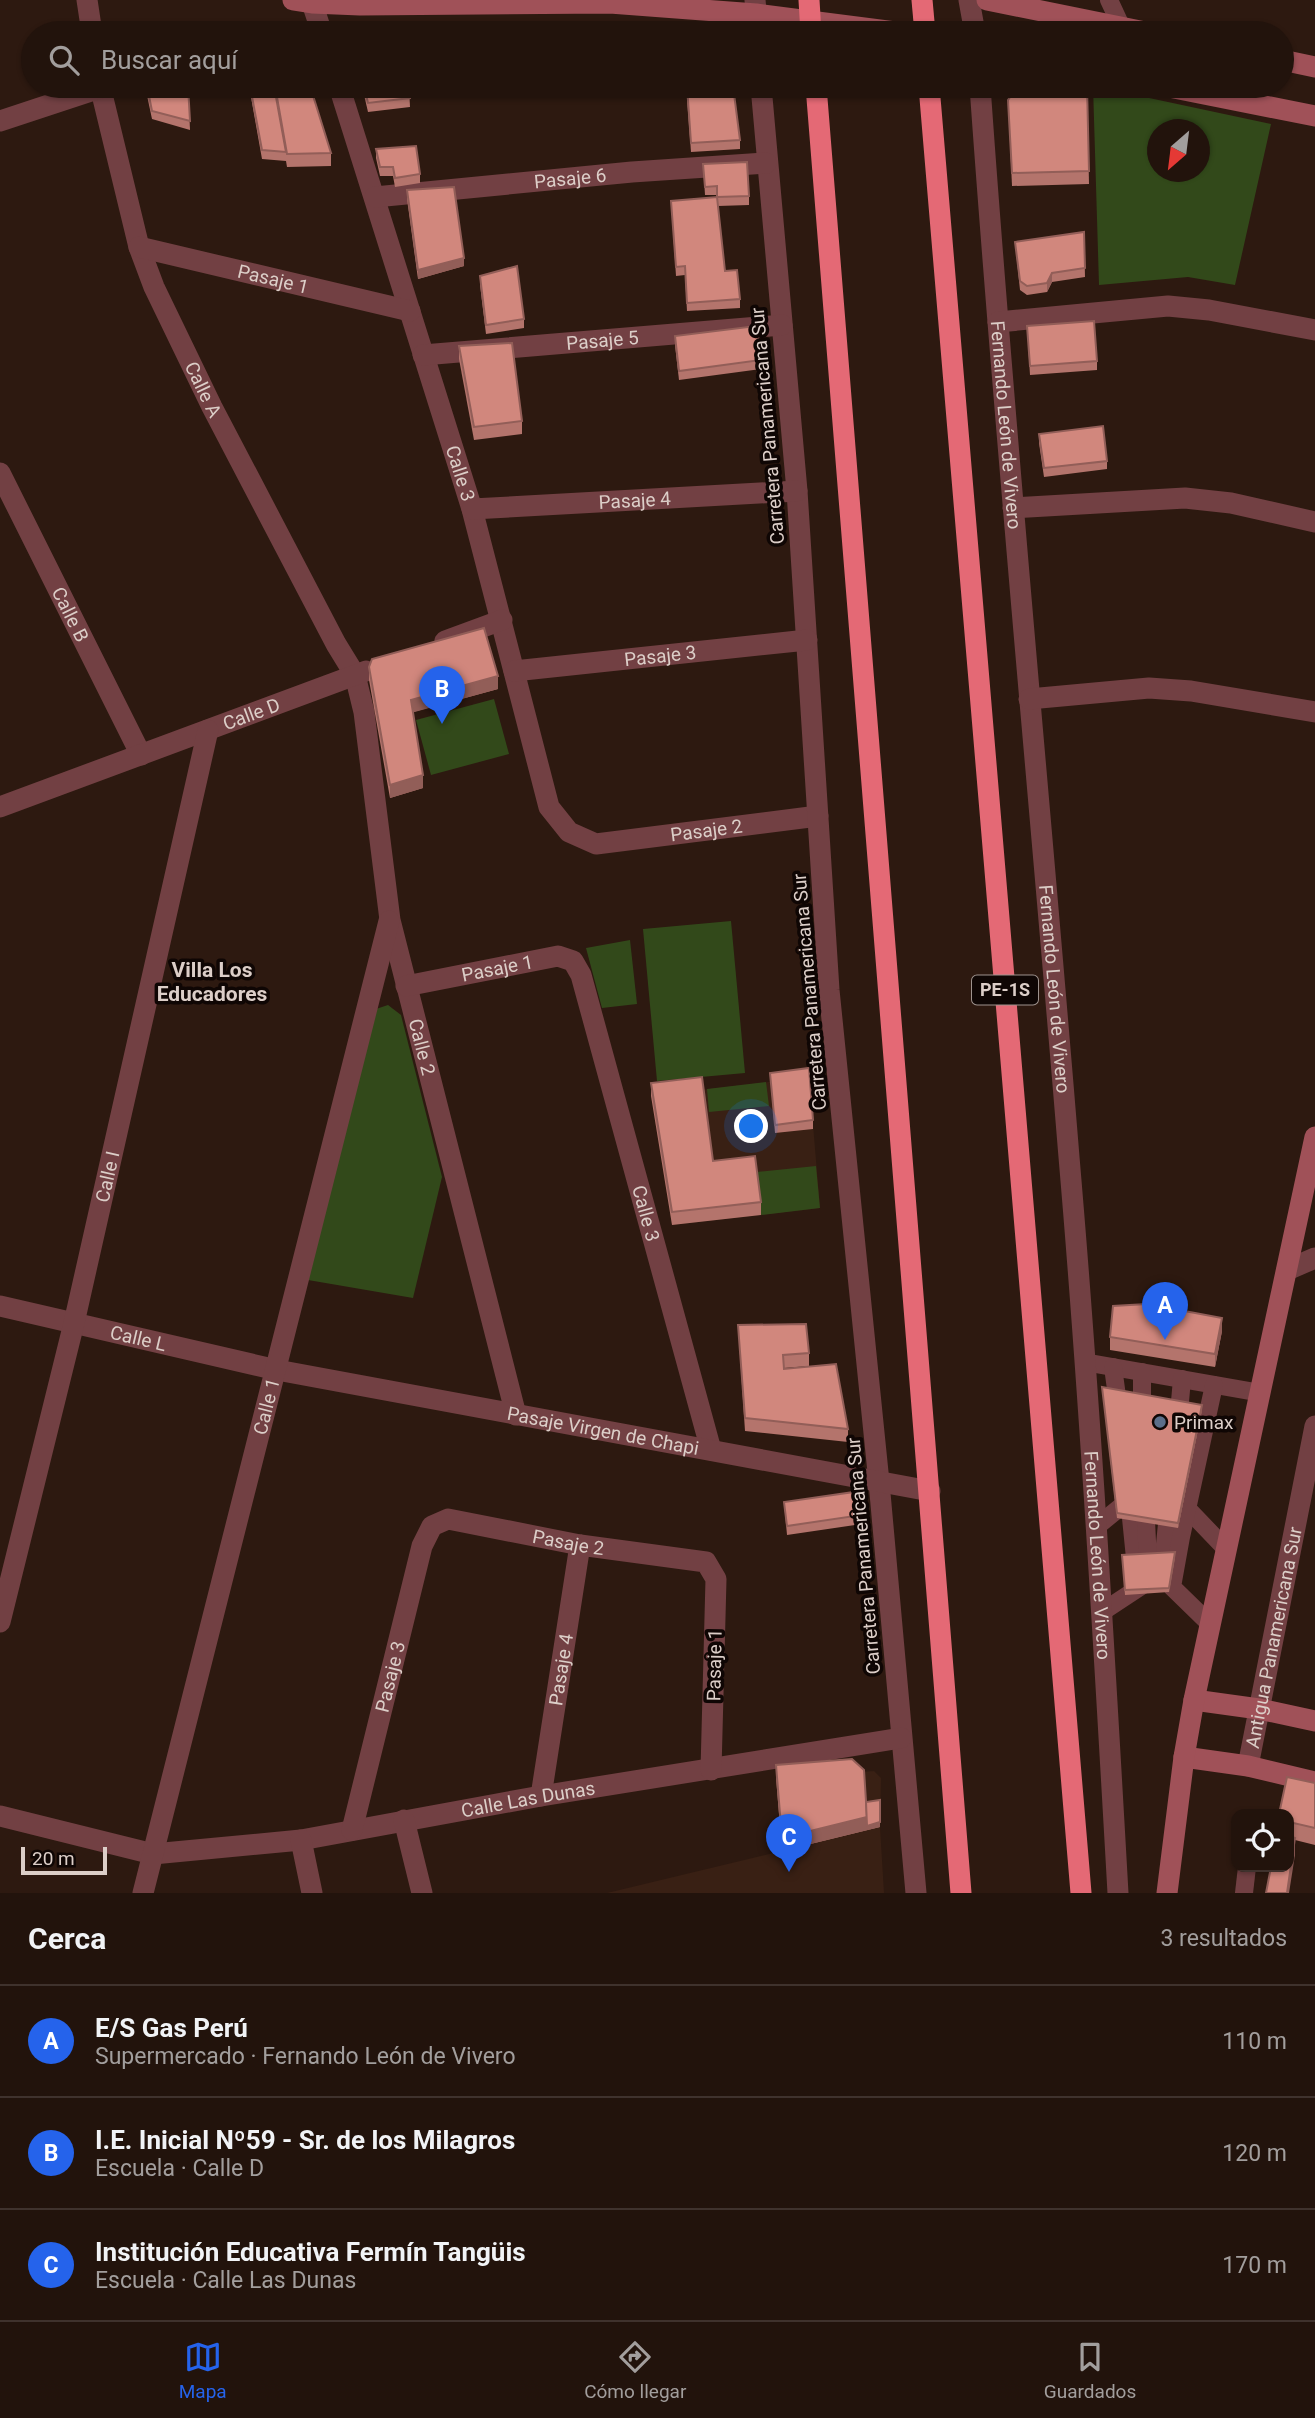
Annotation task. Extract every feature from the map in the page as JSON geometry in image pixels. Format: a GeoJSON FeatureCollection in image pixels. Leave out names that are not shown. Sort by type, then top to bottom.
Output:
{"type":"FeatureCollection","features":[{"type":"Feature","properties":{"kind":"highway"},"geometry":{"type":"LineString","coordinates":[[922,0],[924,21]]}},
{"type":"Feature","properties":{"kind":"highway"},"geometry":{"type":"LineString","coordinates":[[817,98],[961,1893]]}},
{"type":"Feature","properties":{"kind":"highway","name":"PE-1S"},"geometry":{"type":"LineString","coordinates":[[930,98],[1081,1893]]}},
{"type":"Feature","properties":{"kind":"street"},"geometry":{"type":"LineString","coordinates":[[87,0],[90,21]]}},
{"type":"Feature","properties":{"kind":"street"},"geometry":{"type":"LineString","coordinates":[[969,0],[973,21]]}},
{"type":"Feature","properties":{"kind":"street"},"geometry":{"type":"LineString","coordinates":[[990,0],[1089,21]]}},
{"type":"Feature","properties":{"kind":"street"},"geometry":{"type":"LineString","coordinates":[[303,2],[360,5],[610,3],[829,21]]}},
{"type":"Feature","properties":{"kind":"street"},"geometry":{"type":"LineString","coordinates":[[303,2],[315,21]]}},
{"type":"Feature","properties":{"kind":"street"},"geometry":{"type":"LineString","coordinates":[[1294,61],[1312,62]]}},
{"type":"Feature","properties":{"kind":"street"},"geometry":{"type":"LineString","coordinates":[[0,121],[68,98]]}},
{"type":"Feature","properties":{"kind":"street","name":"Calle A"},"geometry":{"type":"LineString","coordinates":[[103,98],[139,247],[153,287],[212,407],[336,644],[355,675]]}},
{"type":"Feature","properties":{"kind":"street","name":"Calle 3"},"geometry":{"type":"LineString","coordinates":[[343,98],[472,509],[549,807],[569,832],[596,844]]}},
{"type":"Feature","properties":{"kind":"street","name":"Carretera Panamericana Sur"},"geometry":{"type":"LineString","coordinates":[[762,98],[797,491],[829,990],[880,1482],[916,1893]]}},
{"type":"Feature","properties":{"kind":"street","name":"Fernando León de Vivero"},"geometry":{"type":"LineString","coordinates":[[981,98],[1069,1158],[1102,1612],[1118,1893]]}},
{"type":"Feature","properties":{"kind":"street"},"geometry":{"type":"LineString","coordinates":[[1224,98],[1315,116]]}},
{"type":"Feature","properties":{"kind":"street","name":"Pasaje 6"},"geometry":{"type":"LineString","coordinates":[[375,197],[632,172],[766,163]]}},
{"type":"Feature","properties":{"kind":"street","name":"Pasaje 1"},"geometry":{"type":"LineString","coordinates":[[139,247],[410,311]]}},
{"type":"Feature","properties":{"kind":"street"},"geometry":{"type":"LineString","coordinates":[[998,322],[1168,306],[1209,310],[1315,330]]}},
{"type":"Feature","properties":{"kind":"street","name":"Pasaje 5"},"geometry":{"type":"LineString","coordinates":[[423,355],[782,325]]}},
{"type":"Feature","properties":{"kind":"street","name":"Calle B"},"geometry":{"type":"LineString","coordinates":[[0,473],[141,755]]}},
{"type":"Feature","properties":{"kind":"street","name":"Pasaje 4"},"geometry":{"type":"LineString","coordinates":[[472,509],[797,491]]}},
{"type":"Feature","properties":{"kind":"street"},"geometry":{"type":"LineString","coordinates":[[1013,508],[1185,498],[1231,503],[1315,522]]}},
{"type":"Feature","properties":{"kind":"street"},"geometry":{"type":"LineString","coordinates":[[429,648],[502,620]]}},
{"type":"Feature","properties":{"kind":"street","name":"Pasaje 3"},"geometry":{"type":"LineString","coordinates":[[514,671],[807,640]]}},
{"type":"Feature","properties":{"kind":"street","name":"Calle D"},"geometry":{"type":"LineString","coordinates":[[0,807],[380,666]]}},
{"type":"Feature","properties":{"kind":"street","name":"Calle 2"},"geometry":{"type":"LineString","coordinates":[[355,675],[364,712],[390,920],[516,1415]]}},
{"type":"Feature","properties":{"kind":"street"},"geometry":{"type":"LineString","coordinates":[[1029,699],[1149,688],[1191,691],[1315,712]]}},
{"type":"Feature","properties":{"kind":"street","name":"Calle I"},"geometry":{"type":"LineString","coordinates":[[0,1622],[74,1323],[208,730]]}},
{"type":"Feature","properties":{"kind":"street","name":"Pasaje 2"},"geometry":{"type":"LineString","coordinates":[[596,844],[818,816]]}},
{"type":"Feature","properties":{"kind":"street","name":"Calle 1"},"geometry":{"type":"LineString","coordinates":[[143,1893],[390,920]]}},
{"type":"Feature","properties":{"kind":"street","name":"Pasaje 1"},"geometry":{"type":"LineString","coordinates":[[406,986],[558,956],[573,961],[581,975]]}},
{"type":"Feature","properties":{"kind":"street","name":"Calle 3"},"geometry":{"type":"LineString","coordinates":[[581,975],[711,1450]]}},
{"type":"Feature","properties":{"kind":"street"},"geometry":{"type":"LineString","coordinates":[[1167,1893],[1194,1700],[1314,1149]]}},
{"type":"Feature","properties":{"kind":"street"},"geometry":{"type":"LineString","coordinates":[[1287,1270],[1315,1258]]}},
{"type":"Feature","properties":{"kind":"street","name":"Calle L"},"geometry":{"type":"LineString","coordinates":[[0,1306],[277,1370]]}},
{"type":"Feature","properties":{"kind":"street","name":"Pasaje Virgen de Chapi"},"geometry":{"type":"LineString","coordinates":[[277,1370],[930,1491]]}},
{"type":"Feature","properties":{"kind":"street","name":"Antigua Panamericana Sur"},"geometry":{"type":"LineString","coordinates":[[1248,1766],[1315,1426]]}},
{"type":"Feature","properties":{"kind":"street","name":"Pasaje 2"},"geometry":{"type":"LineString","coordinates":[[432,1526],[448,1518],[580,1545],[706,1562]]}},
{"type":"Feature","properties":{"kind":"street","name":"Pasaje 3"},"geometry":{"type":"LineString","coordinates":[[352,1830],[422,1546],[432,1526]]}},
{"type":"Feature","properties":{"kind":"street","name":"Pasaje 4"},"geometry":{"type":"LineString","coordinates":[[541,1796],[580,1545]]}},
{"type":"Feature","properties":{"kind":"street","name":"Pasaje 1"},"geometry":{"type":"LineString","coordinates":[[706,1562],[716,1580],[711,1770]]}},
{"type":"Feature","properties":{"kind":"street"},"geometry":{"type":"LineString","coordinates":[[1194,1700],[1259,1709],[1315,1721]]}},
{"type":"Feature","properties":{"kind":"street","name":"Calle Las Dunas"},"geometry":{"type":"LineString","coordinates":[[153,1854],[302,1839],[541,1796],[901,1738]]}},
{"type":"Feature","properties":{"kind":"street"},"geometry":{"type":"LineString","coordinates":[[1184,1757],[1248,1766],[1315,1782]]}},
{"type":"Feature","properties":{"kind":"street"},"geometry":{"type":"LineString","coordinates":[[0,1816],[153,1854]]}},
{"type":"Feature","properties":{"kind":"street"},"geometry":{"type":"LineString","coordinates":[[404,1821],[422,1893]]}},
{"type":"Feature","properties":{"kind":"street"},"geometry":{"type":"LineString","coordinates":[[302,1839],[312,1893]]}},
{"type":"Feature","properties":{"kind":"lane"},"geometry":{"type":"LineString","coordinates":[[1109,0],[1119,21]]}},
{"type":"Feature","properties":{"kind":"lane"},"geometry":{"type":"LineString","coordinates":[[1084,1362],[1261,1393]]}},
{"type":"Feature","properties":{"kind":"lane"},"geometry":{"type":"LineString","coordinates":[[1113,1367],[1121,1433]]}},
{"type":"Feature","properties":{"kind":"lane"},"geometry":{"type":"LineString","coordinates":[[1142,1372],[1143,1436]]}},
{"type":"Feature","properties":{"kind":"lane"},"geometry":{"type":"LineString","coordinates":[[1176,1443],[1182,1379]]}},
{"type":"Feature","properties":{"kind":"lane"},"geometry":{"type":"LineString","coordinates":[[1172,1587],[1214,1385]]}},
{"type":"Feature","properties":{"kind":"lane"},"geometry":{"type":"LineString","coordinates":[[1096,1527],[1136,1487],[1148,1536],[1149,1581],[1102,1612]]}},
{"type":"Feature","properties":{"kind":"lane"},"geometry":{"type":"LineString","coordinates":[[1211,1625],[1162,1578],[1171,1488],[1227,1550]]}},
{"type":"Feature","properties":{"kind":"lane"},"geometry":{"type":"LineString","coordinates":[[1244,1893],[1246,1872]]}},
{"type":"Feature","properties":{"kind":"shaded area"},"geometry":{"type":"Polygon","coordinates":[[[809,1077],[820,1208],[672,1225],[651,1096],[809,1077]]]}},
{"type":"Feature","properties":{"kind":"shaded area"},"geometry":{"type":"Polygon","coordinates":[[[874,1771],[881,1778],[880,1827],[884,1893],[607,1893],[782,1851],[776,1778],[874,1771]]]}},
{"type":"Feature","properties":{"kind":"green space"},"geometry":{"type":"Polygon","coordinates":[[[1093,98],[1149,98],[1271,124],[1235,285],[1188,277],[1099,285],[1093,98]]]}},
{"type":"Feature","properties":{"kind":"green space"},"geometry":{"type":"Polygon","coordinates":[[[494,699],[509,754],[431,775],[416,720],[494,699]]]}},
{"type":"Feature","properties":{"kind":"green space"},"geometry":{"type":"Polygon","coordinates":[[[731,921],[745,1073],[657,1081],[643,929],[731,921]]]}},
{"type":"Feature","properties":{"kind":"green space"},"geometry":{"type":"Polygon","coordinates":[[[630,940],[637,1004],[602,1008],[586,948],[630,940]]]}},
{"type":"Feature","properties":{"kind":"green space"},"geometry":{"type":"Polygon","coordinates":[[[388,1005],[401,1015],[442,1177],[413,1298],[308,1280],[376,1009],[388,1005]]]}},
{"type":"Feature","properties":{"kind":"green space"},"geometry":{"type":"Polygon","coordinates":[[[766,1082],[769,1106],[709,1112],[707,1089],[766,1082]]]}},
{"type":"Feature","properties":{"kind":"green space"},"geometry":{"type":"Polygon","coordinates":[[[816,1166],[820,1208],[761,1215],[756,1172],[816,1166]]]}},
{"type":"Feature","properties":{"kind":"building"},"geometry":{"type":"Polygon","coordinates":[[[149,98],[189,98],[190,121],[152,111],[149,98]]]}},
{"type":"Feature","properties":{"kind":"building"},"geometry":{"type":"Polygon","coordinates":[[[252,98],[276,98],[286,152],[262,150],[252,98]]]}},
{"type":"Feature","properties":{"kind":"building"},"geometry":{"type":"Polygon","coordinates":[[[277,98],[314,98],[331,153],[287,154],[277,98]]]}},
{"type":"Feature","properties":{"kind":"building"},"geometry":{"type":"Polygon","coordinates":[[[367,98],[410,98],[368,103],[367,98]]]}},
{"type":"Feature","properties":{"kind":"building"},"geometry":{"type":"Polygon","coordinates":[[[688,98],[735,98],[740,140],[691,143],[688,98]]]}},
{"type":"Feature","properties":{"kind":"building"},"geometry":{"type":"Polygon","coordinates":[[[1087,98],[1089,171],[1012,173],[1008,100],[1087,98]]]}},
{"type":"Feature","properties":{"kind":"building"},"geometry":{"type":"Polygon","coordinates":[[[416,146],[420,174],[395,178],[393,167],[380,167],[376,149],[416,146]]]}},
{"type":"Feature","properties":{"kind":"building"},"geometry":{"type":"Polygon","coordinates":[[[747,162],[749,196],[717,197],[717,186],[705,187],[703,164],[747,162]]]}},
{"type":"Feature","properties":{"kind":"building"},"geometry":{"type":"Polygon","coordinates":[[[454,187],[464,258],[418,270],[407,190],[454,187]]]}},
{"type":"Feature","properties":{"kind":"building"},"geometry":{"type":"Polygon","coordinates":[[[717,197],[725,271],[737,270],[740,299],[687,303],[685,266],[676,267],[671,201],[717,197]]]}},
{"type":"Feature","properties":{"kind":"building"},"geometry":{"type":"Polygon","coordinates":[[[1084,232],[1085,268],[1052,273],[1047,283],[1027,286],[1020,281],[1015,242],[1084,232]]]}},
{"type":"Feature","properties":{"kind":"building"},"geometry":{"type":"Polygon","coordinates":[[[517,266],[524,319],[486,325],[480,276],[517,266]]]}},
{"type":"Feature","properties":{"kind":"building"},"geometry":{"type":"Polygon","coordinates":[[[1094,321],[1097,361],[1030,366],[1027,326],[1094,321]]]}},
{"type":"Feature","properties":{"kind":"building"},"geometry":{"type":"Polygon","coordinates":[[[756,326],[761,360],[679,371],[675,336],[756,326]]]}},
{"type":"Feature","properties":{"kind":"building"},"geometry":{"type":"Polygon","coordinates":[[[512,343],[522,421],[474,427],[459,346],[512,343]]]}},
{"type":"Feature","properties":{"kind":"building"},"geometry":{"type":"Polygon","coordinates":[[[1103,426],[1107,461],[1044,468],[1039,434],[1103,426]]]}},
{"type":"Feature","properties":{"kind":"building"},"geometry":{"type":"Polygon","coordinates":[[[484,628],[498,676],[411,700],[423,775],[390,785],[369,667],[372,659],[484,628]]]}},
{"type":"Feature","properties":{"kind":"building"},"geometry":{"type":"Polygon","coordinates":[[[809,1068],[813,1120],[775,1125],[770,1073],[809,1068]]]}},
{"type":"Feature","properties":{"kind":"building"},"geometry":{"type":"Polygon","coordinates":[[[702,1077],[713,1161],[755,1156],[761,1202],[672,1212],[651,1083],[702,1077]]]}},
{"type":"Feature","properties":{"kind":"building"},"geometry":{"type":"Polygon","coordinates":[[[1147,1304],[1222,1318],[1215,1354],[1110,1337],[1113,1306],[1147,1304]]]}},
{"type":"Feature","properties":{"kind":"building"},"geometry":{"type":"Polygon","coordinates":[[[806,1324],[809,1353],[783,1355],[784,1369],[836,1364],[848,1429],[745,1418],[738,1325],[806,1324]]]}},
{"type":"Feature","properties":{"kind":"building"},"geometry":{"type":"Polygon","coordinates":[[[1102,1387],[1202,1405],[1178,1523],[1117,1513],[1102,1387]]]}},
{"type":"Feature","properties":{"kind":"building"},"geometry":{"type":"Polygon","coordinates":[[[854,1492],[855,1516],[787,1526],[784,1502],[854,1492]]]}},
{"type":"Feature","properties":{"kind":"building"},"geometry":{"type":"Polygon","coordinates":[[[1175,1552],[1169,1588],[1125,1590],[1122,1555],[1175,1552]]]}},
{"type":"Feature","properties":{"kind":"building"},"geometry":{"type":"Polygon","coordinates":[[[852,1759],[864,1770],[867,1817],[782,1838],[776,1765],[852,1759]]]}},
{"type":"Feature","properties":{"kind":"building"},"geometry":{"type":"Polygon","coordinates":[[[1287,1777],[1315,1783],[1315,1828],[1294,1823],[1294,1809],[1280,1809],[1287,1777]]]}},
{"type":"Feature","properties":{"kind":"building"},"geometry":{"type":"Polygon","coordinates":[[[880,1800],[880,1822],[867,1826],[866,1802],[880,1800]]]}},
{"type":"Feature","properties":{"kind":"building"},"geometry":{"type":"Polygon","coordinates":[[[1270,1872],[1290,1872],[1287,1893],[1266,1893],[1270,1872]]]}},
{"type":"Feature","properties":{"kind":"place","name":"I.E. Inicial Nº59 - Sr. de los Milagros"},"geometry":{"type":"Point","coordinates":[442,724]}},
{"type":"Feature","properties":{"kind":"place","name":"E/S Gas Perú"},"geometry":{"type":"Point","coordinates":[1165,1340]}},
{"type":"Feature","properties":{"kind":"place","name":"Primax"},"geometry":{"type":"Point","coordinates":[1160,1422]}},
{"type":"Feature","properties":{"kind":"place","name":"Institución Educativa Fermín Tangüis"},"geometry":{"type":"Point","coordinates":[789,1872]}},
{"type":"Feature","properties":{"kind":"district","name":"Villa Los Educadores"},"geometry":{"type":"Point","coordinates":[212,982]}}]}
